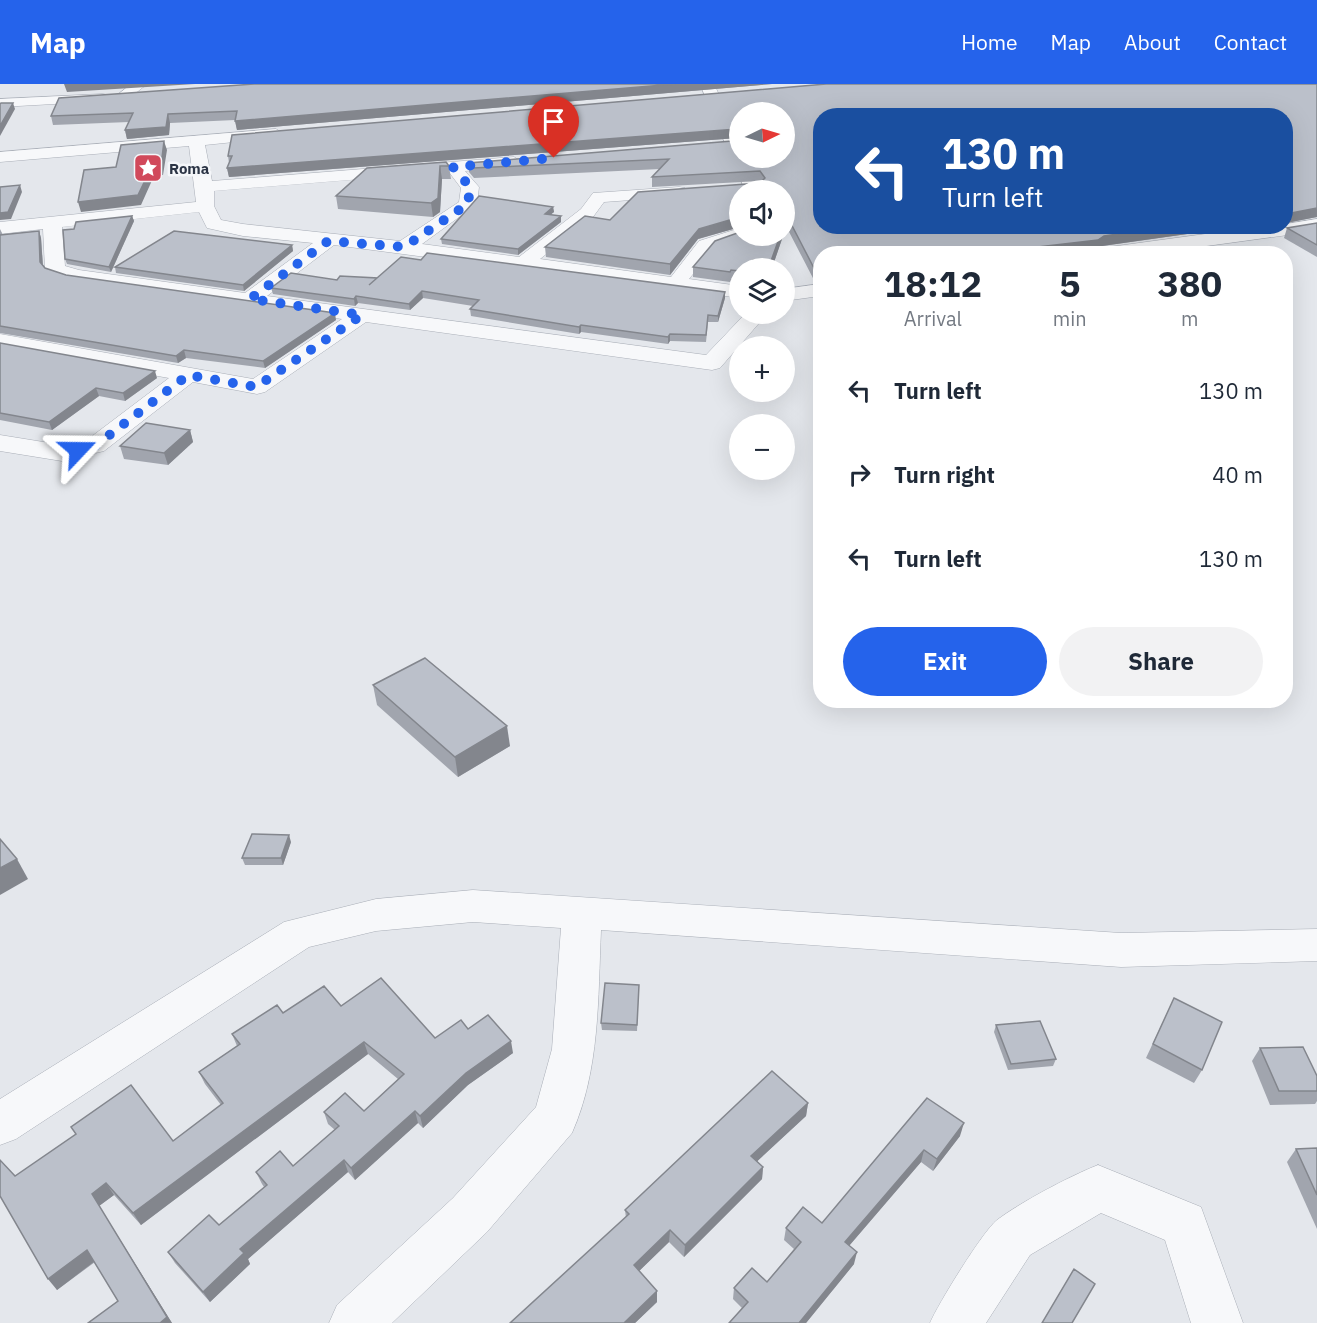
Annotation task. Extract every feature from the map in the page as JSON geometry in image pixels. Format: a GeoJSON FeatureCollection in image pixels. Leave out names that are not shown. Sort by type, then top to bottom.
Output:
{"type":"FeatureCollection","features":[{"type":"Feature","properties":{"kind":"street"},"geometry":{"type":"LineString","coordinates":[[122,97],[140,84]]}},
{"type":"Feature","properties":{"kind":"street"},"geometry":{"type":"LineString","coordinates":[[0,103],[157,94]]}},
{"type":"Feature","properties":{"kind":"street"},"geometry":{"type":"LineString","coordinates":[[734,94],[707,97],[726,144],[748,180]]}},
{"type":"Feature","properties":{"kind":"street"},"geometry":{"type":"LineString","coordinates":[[0,142],[288,131],[197,144],[0,157]]}},
{"type":"Feature","properties":{"kind":"street"},"geometry":{"type":"LineString","coordinates":[[197,144],[205,197],[214,224],[328,241],[404,247],[729,290]]}},
{"type":"Feature","properties":{"kind":"street"},"geometry":{"type":"LineString","coordinates":[[0,228],[52,222],[205,197],[530,160]]}},
{"type":"Feature","properties":{"kind":"street"},"geometry":{"type":"LineString","coordinates":[[404,247],[468,204],[470,187],[453,167]]}},
{"type":"Feature","properties":{"kind":"street"},"geometry":{"type":"LineString","coordinates":[[524,263],[587,213],[596,192],[693,191]]}},
{"type":"Feature","properties":{"kind":"street"},"geometry":{"type":"LineString","coordinates":[[52,222],[55,269],[76,276],[712,363],[747,324]]}},
{"type":"Feature","properties":{"kind":"street"},"geometry":{"type":"LineString","coordinates":[[1293,228],[1317,225]]}},
{"type":"Feature","properties":{"kind":"street"},"geometry":{"type":"LineString","coordinates":[[1161,246],[1250,234]]}},
{"type":"Feature","properties":{"kind":"street"},"geometry":{"type":"LineString","coordinates":[[676,283],[706,245],[729,237]]}},
{"type":"Feature","properties":{"kind":"street"},"geometry":{"type":"LineString","coordinates":[[250,299],[328,241]]}},
{"type":"Feature","properties":{"kind":"street"},"geometry":{"type":"LineString","coordinates":[[795,293],[813,291]]}},
{"type":"Feature","properties":{"kind":"street"},"geometry":{"type":"LineString","coordinates":[[0,341],[256,387],[362,315]]}},
{"type":"Feature","properties":{"kind":"street"},"geometry":{"type":"LineString","coordinates":[[0,443],[62,453],[95,446],[188,375]]}},
{"type":"Feature","properties":{"kind":"street"},"geometry":{"type":"LineString","coordinates":[[0,1124],[298,933],[376,915],[473,906],[1121,950],[1317,945]]}},
{"type":"Feature","properties":{"kind":"street"},"geometry":{"type":"LineString","coordinates":[[356,1323],[470,1215],[556,1118],[574,1049],[582,915]]}},
{"type":"Feature","properties":{"kind":"street"},"geometry":{"type":"LineString","coordinates":[[956,1323],[1013,1238],[1098,1188],[1184,1224],[1217,1323]]}},
{"type":"Feature","properties":{"kind":"building"},"geometry":{"type":"Polygon","coordinates":[[[254,84],[675,84],[235,121],[237,111],[168,114],[166,127],[125,130],[133,113],[51,116],[59,98],[254,84]]]}},
{"type":"Feature","properties":{"kind":"building"},"geometry":{"type":"Polygon","coordinates":[[[826,84],[1317,84],[1317,208],[1293,213],[1293,108],[813,108],[813,234],[1118,234],[1104,236],[1098,240],[1046,246],[813,246],[813,266],[795,231],[795,180],[763,180],[765,178],[760,171],[652,177],[669,159],[473,168],[469,163],[729,141],[729,168],[795,168],[795,102],[729,102],[729,130],[227,168],[232,156],[228,156],[232,135],[826,84]]]}},
{"type":"Feature","properties":{"kind":"building"},"geometry":{"type":"Polygon","coordinates":[[[13,103],[0,126],[0,104],[13,103]]]}},
{"type":"Feature","properties":{"kind":"building"},"geometry":{"type":"Polygon","coordinates":[[[164,141],[161,166],[152,166],[138,195],[78,202],[84,170],[116,167],[121,145],[164,141]]]}},
{"type":"Feature","properties":{"kind":"building"},"geometry":{"type":"Polygon","coordinates":[[[446,162],[449,166],[440,166],[438,198],[431,203],[336,196],[367,168],[446,162]]]}},
{"type":"Feature","properties":{"kind":"building"},"geometry":{"type":"Polygon","coordinates":[[[20,185],[8,212],[0,213],[0,187],[20,185]]]}},
{"type":"Feature","properties":{"kind":"building"},"geometry":{"type":"Polygon","coordinates":[[[729,185],[729,220],[699,229],[670,264],[545,247],[585,216],[610,220],[638,192],[729,185]]]}},
{"type":"Feature","properties":{"kind":"building"},"geometry":{"type":"Polygon","coordinates":[[[479,196],[553,207],[545,214],[561,216],[518,249],[441,239],[479,196]]]}},
{"type":"Feature","properties":{"kind":"building"},"geometry":{"type":"Polygon","coordinates":[[[132,216],[109,267],[65,259],[63,230],[74,229],[76,222],[132,216]]]}},
{"type":"Feature","properties":{"kind":"building"},"geometry":{"type":"Polygon","coordinates":[[[1317,223],[1317,245],[1293,231],[1293,227],[1317,223]]]}},
{"type":"Feature","properties":{"kind":"building"},"geometry":{"type":"Polygon","coordinates":[[[39,231],[40,262],[45,268],[66,275],[335,313],[263,361],[184,350],[176,356],[0,326],[0,235],[39,231]]]}},
{"type":"Feature","properties":{"kind":"building"},"geometry":{"type":"Polygon","coordinates":[[[174,231],[292,245],[243,285],[115,267],[174,231]]]}},
{"type":"Feature","properties":{"kind":"building"},"geometry":{"type":"Polygon","coordinates":[[[729,236],[729,246],[776,246],[772,258],[729,258],[729,272],[693,267],[715,241],[729,236]]]}},
{"type":"Feature","properties":{"kind":"building"},"geometry":{"type":"Polygon","coordinates":[[[427,253],[725,292],[718,316],[708,315],[706,335],[670,334],[668,337],[581,325],[579,327],[470,309],[479,300],[422,291],[409,304],[356,296],[354,299],[271,288],[291,273],[337,280],[340,276],[377,278],[401,257],[421,260],[427,253]]]}},
{"type":"Feature","properties":{"kind":"building"},"geometry":{"type":"Polygon","coordinates":[[[0,343],[155,371],[123,393],[96,388],[49,422],[0,413],[0,343]]]}},
{"type":"Feature","properties":{"kind":"building"},"geometry":{"type":"Polygon","coordinates":[[[146,423],[190,430],[164,453],[120,446],[146,423]]]}},
{"type":"Feature","properties":{"kind":"building"},"geometry":{"type":"Polygon","coordinates":[[[425,658],[507,726],[455,757],[373,685],[425,658]]]}},
{"type":"Feature","properties":{"kind":"building"},"geometry":{"type":"Polygon","coordinates":[[[252,834],[289,835],[281,858],[242,858],[252,834]]]}},
{"type":"Feature","properties":{"kind":"building"},"geometry":{"type":"Polygon","coordinates":[[[0,839],[17,859],[0,868],[0,839]]]}},
{"type":"Feature","properties":{"kind":"building"},"geometry":{"type":"Polygon","coordinates":[[[381,978],[435,1038],[461,1020],[468,1029],[488,1015],[511,1041],[466,1073],[420,1116],[415,1111],[351,1168],[344,1160],[240,1249],[244,1253],[203,1292],[168,1252],[209,1215],[219,1225],[267,1185],[256,1172],[280,1151],[293,1166],[339,1126],[324,1112],[345,1093],[364,1111],[404,1074],[364,1042],[133,1213],[106,1183],[92,1194],[167,1317],[160,1323],[88,1323],[118,1301],[87,1250],[48,1279],[0,1196],[0,1160],[15,1176],[76,1134],[71,1127],[131,1085],[173,1141],[223,1103],[199,1072],[240,1044],[232,1034],[277,1005],[283,1013],[324,986],[341,1006],[381,978]]]}},
{"type":"Feature","properties":{"kind":"building"},"geometry":{"type":"Polygon","coordinates":[[[605,983],[639,985],[637,1025],[601,1023],[605,983]]]}},
{"type":"Feature","properties":{"kind":"building"},"geometry":{"type":"Polygon","coordinates":[[[1174,998],[1222,1022],[1202,1070],[1153,1044],[1174,998]]]}},
{"type":"Feature","properties":{"kind":"building"},"geometry":{"type":"Polygon","coordinates":[[[1040,1021],[1056,1059],[1011,1064],[996,1025],[1040,1021]]]}},
{"type":"Feature","properties":{"kind":"building"},"geometry":{"type":"Polygon","coordinates":[[[1303,1047],[1317,1076],[1317,1091],[1279,1091],[1260,1048],[1303,1047]]]}},
{"type":"Feature","properties":{"kind":"building"},"geometry":{"type":"Polygon","coordinates":[[[772,1071],[808,1103],[751,1156],[763,1167],[685,1245],[670,1230],[634,1265],[657,1291],[624,1323],[510,1323],[629,1214],[625,1210],[772,1071]]]}},
{"type":"Feature","properties":{"kind":"building"},"geometry":{"type":"Polygon","coordinates":[[[927,1098],[964,1123],[937,1159],[924,1150],[845,1242],[857,1252],[799,1323],[729,1323],[748,1302],[734,1288],[752,1268],[767,1282],[801,1242],[786,1228],[803,1207],[822,1223],[927,1098]]]}},
{"type":"Feature","properties":{"kind":"building"},"geometry":{"type":"Polygon","coordinates":[[[1317,1148],[1317,1195],[1296,1149],[1317,1148]]]}},
{"type":"Feature","properties":{"kind":"building"},"geometry":{"type":"Polygon","coordinates":[[[1074,1269],[1095,1284],[1072,1323],[1042,1323],[1074,1269]]]}},
{"type":"Feature","properties":{"kind":"place","name":"Roma"},"geometry":{"type":"Point","coordinates":[148,168]}},
{"type":"Feature","properties":{"kind":"route"},"geometry":{"type":"LineString","coordinates":[[78,450],[95,446],[188,375],[256,387],[362,315],[250,299],[328,241],[404,247],[468,204],[470,187],[453,167],[554,158]]}}]}
